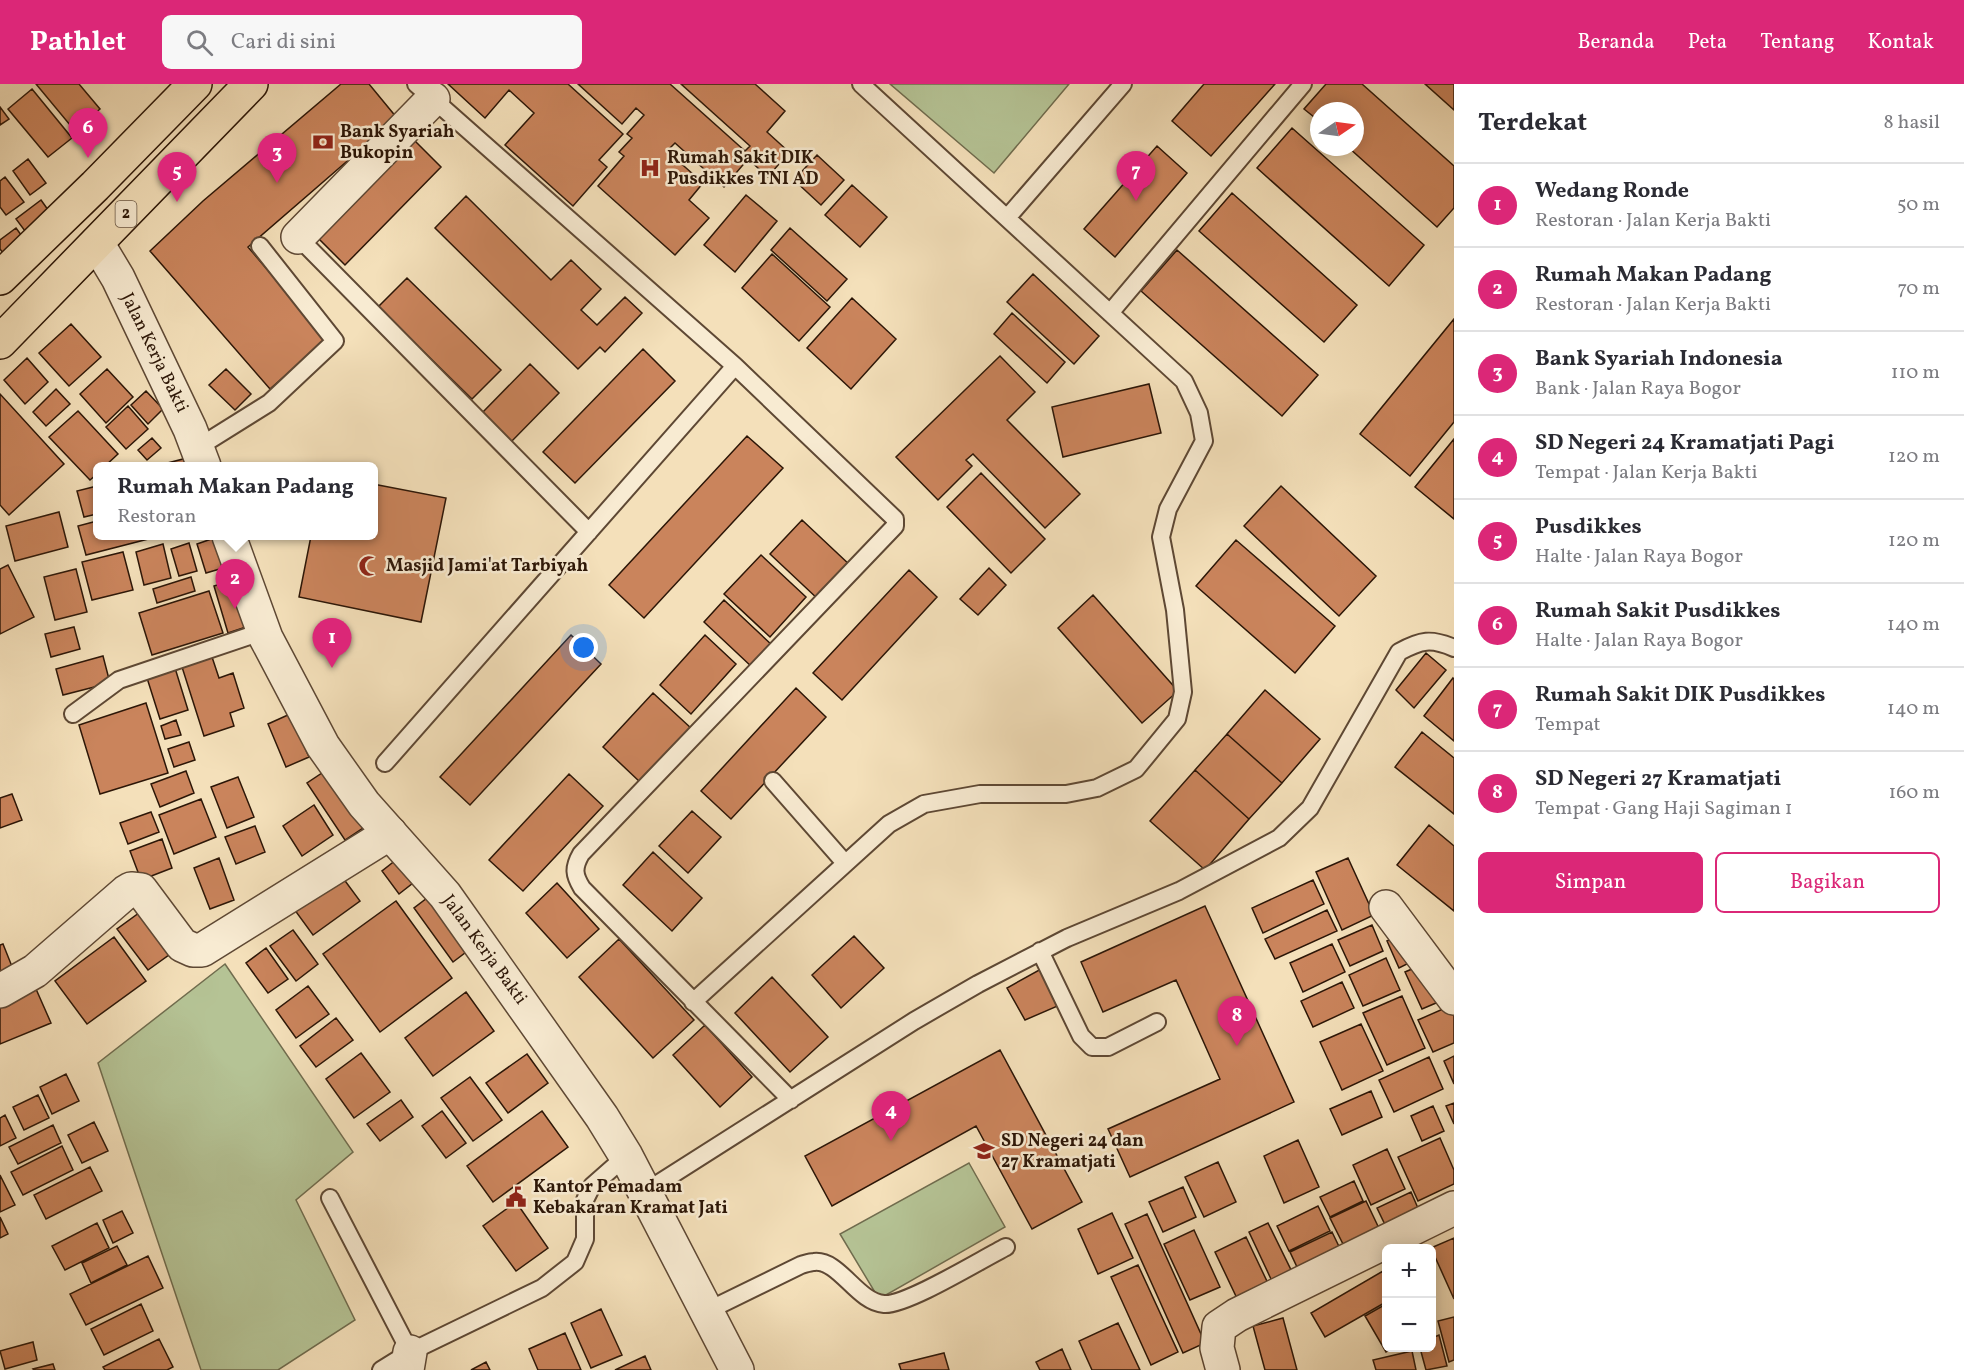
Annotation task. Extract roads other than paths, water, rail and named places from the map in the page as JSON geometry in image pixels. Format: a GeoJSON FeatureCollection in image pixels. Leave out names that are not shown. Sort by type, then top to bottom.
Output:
{"type":"FeatureCollection","features":[{"type":"Feature","properties":{"kind":"highway","name":"2"},"geometry":{"type":"LineString","coordinates":[[0,279],[195,84]]}},
{"type":"Feature","properties":{"kind":"highway","name":"2"},"geometry":{"type":"LineString","coordinates":[[0,342],[251,84]]}},
{"type":"Feature","properties":{"kind":"highway"},"geometry":{"type":"LineString","coordinates":[[69,211],[97,243]]}},
{"type":"Feature","properties":{"kind":"street"},"geometry":{"type":"LineString","coordinates":[[298,237],[425,91]]}},
{"type":"Feature","properties":{"kind":"street","name":"Jalan Kerja Bakti"},"geometry":{"type":"LineString","coordinates":[[97,243],[118,278],[190,429],[200,457]]}},
{"type":"Feature","properties":{"kind":"street","name":"Jalan Kerja Bakti"},"geometry":{"type":"LineString","coordinates":[[230,540],[264,631],[323,746],[364,804],[445,896],[596,1108],[626,1156],[737,1370]]}},
{"type":"Feature","properties":{"kind":"street"},"geometry":{"type":"LineString","coordinates":[[0,991],[35,971],[132,889],[141,890],[182,945],[193,950],[202,950],[390,833]]}},
{"type":"Feature","properties":{"kind":"street"},"geometry":{"type":"LineString","coordinates":[[1386,908],[1454,998]]}},
{"type":"Feature","properties":{"kind":"street"},"geometry":{"type":"LineString","coordinates":[[1223,1370],[1217,1348],[1219,1327],[1237,1315],[1454,1208]]}},
{"type":"Feature","properties":{"kind":"lane"},"geometry":{"type":"LineString","coordinates":[[693,1002],[889,824],[924,804],[980,794],[1066,794],[1097,788],[1136,769],[1177,719],[1183,692],[1175,610],[1161,537],[1168,509],[1203,441],[1199,413],[1184,381],[861,84]]}},
{"type":"Feature","properties":{"kind":"lane"},"geometry":{"type":"LineString","coordinates":[[1007,218],[1123,84]]}},
{"type":"Feature","properties":{"kind":"lane"},"geometry":{"type":"LineString","coordinates":[[1110,313],[1303,84]]}},
{"type":"Feature","properties":{"kind":"lane"},"geometry":{"type":"LineString","coordinates":[[425,91],[735,366],[894,517],[895,526],[581,854],[574,866],[575,877],[582,888],[791,1100]]}},
{"type":"Feature","properties":{"kind":"lane"},"geometry":{"type":"LineString","coordinates":[[298,237],[589,531]]}},
{"type":"Feature","properties":{"kind":"lane"},"geometry":{"type":"LineString","coordinates":[[200,457],[269,403],[334,341],[260,246]]}},
{"type":"Feature","properties":{"kind":"lane"},"geometry":{"type":"LineString","coordinates":[[385,763],[735,366]]}},
{"type":"Feature","properties":{"kind":"lane"},"geometry":{"type":"LineString","coordinates":[[73,714],[119,680],[264,631]]}},
{"type":"Feature","properties":{"kind":"lane"},"geometry":{"type":"LineString","coordinates":[[645,1192],[914,1021],[978,984],[1040,951],[1179,891],[1279,838],[1310,808],[1399,652],[1418,642],[1439,641],[1454,648]]}},
{"type":"Feature","properties":{"kind":"lane"},"geometry":{"type":"LineString","coordinates":[[774,781],[845,863]]}},
{"type":"Feature","properties":{"kind":"lane"},"geometry":{"type":"LineString","coordinates":[[1040,951],[1081,1036],[1092,1047],[1107,1047],[1157,1022]]}},
{"type":"Feature","properties":{"kind":"lane"},"geometry":{"type":"LineString","coordinates":[[381,1370],[409,1361],[542,1288],[575,1262],[585,1239],[585,1200],[592,1186],[626,1156]]}},
{"type":"Feature","properties":{"kind":"lane"},"geometry":{"type":"LineString","coordinates":[[330,1198],[409,1361]]}},
{"type":"Feature","properties":{"kind":"lane"},"geometry":{"type":"LineString","coordinates":[[707,1311],[801,1265],[816,1261],[828,1264],[868,1299],[884,1305],[906,1300],[1006,1247]]}},
{"type":"Feature","properties":{"kind":"place","name":"Bank Syariah Bukopin"},"geometry":{"type":"Point","coordinates":[323,142]}},
{"type":"Feature","properties":{"kind":"place","name":"Rumah Sakit Pusdikkes"},"geometry":{"type":"Point","coordinates":[88,158]}},
{"type":"Feature","properties":{"kind":"place","name":"Rumah Sakit DIK Pusdikkes TNI AD"},"geometry":{"type":"Point","coordinates":[650,168]}},
{"type":"Feature","properties":{"kind":"place","name":"Bank Syariah Indonesia"},"geometry":{"type":"Point","coordinates":[277,183]}},
{"type":"Feature","properties":{"kind":"place","name":"Rumah Sakit DIK Pusdikkes"},"geometry":{"type":"Point","coordinates":[1136,201]}},
{"type":"Feature","properties":{"kind":"place","name":"Pusdikkes"},"geometry":{"type":"Point","coordinates":[177,202]}},
{"type":"Feature","properties":{"kind":"place","name":"Masjid Jami'at Tarbiyah"},"geometry":{"type":"Point","coordinates":[369,566]}},
{"type":"Feature","properties":{"kind":"place","name":"Rumah Makan Padang"},"geometry":{"type":"Point","coordinates":[235,609]}},
{"type":"Feature","properties":{"kind":"place","name":"Wedang Ronde"},"geometry":{"type":"Point","coordinates":[332,668]}},
{"type":"Feature","properties":{"kind":"place","name":"SD Negeri 27 Kramatjati"},"geometry":{"type":"Point","coordinates":[1237,1046]}},
{"type":"Feature","properties":{"kind":"place","name":"SD Negeri 24 Kramatjati Pagi"},"geometry":{"type":"Point","coordinates":[891,1141]}},
{"type":"Feature","properties":{"kind":"place","name":"SD Negeri 24 dan 27 Kramatjati"},"geometry":{"type":"Point","coordinates":[984,1151]}},
{"type":"Feature","properties":{"kind":"place","name":"Kantor Pemadam Kebakaran Kramat Jati"},"geometry":{"type":"Point","coordinates":[516,1197]}}]}
